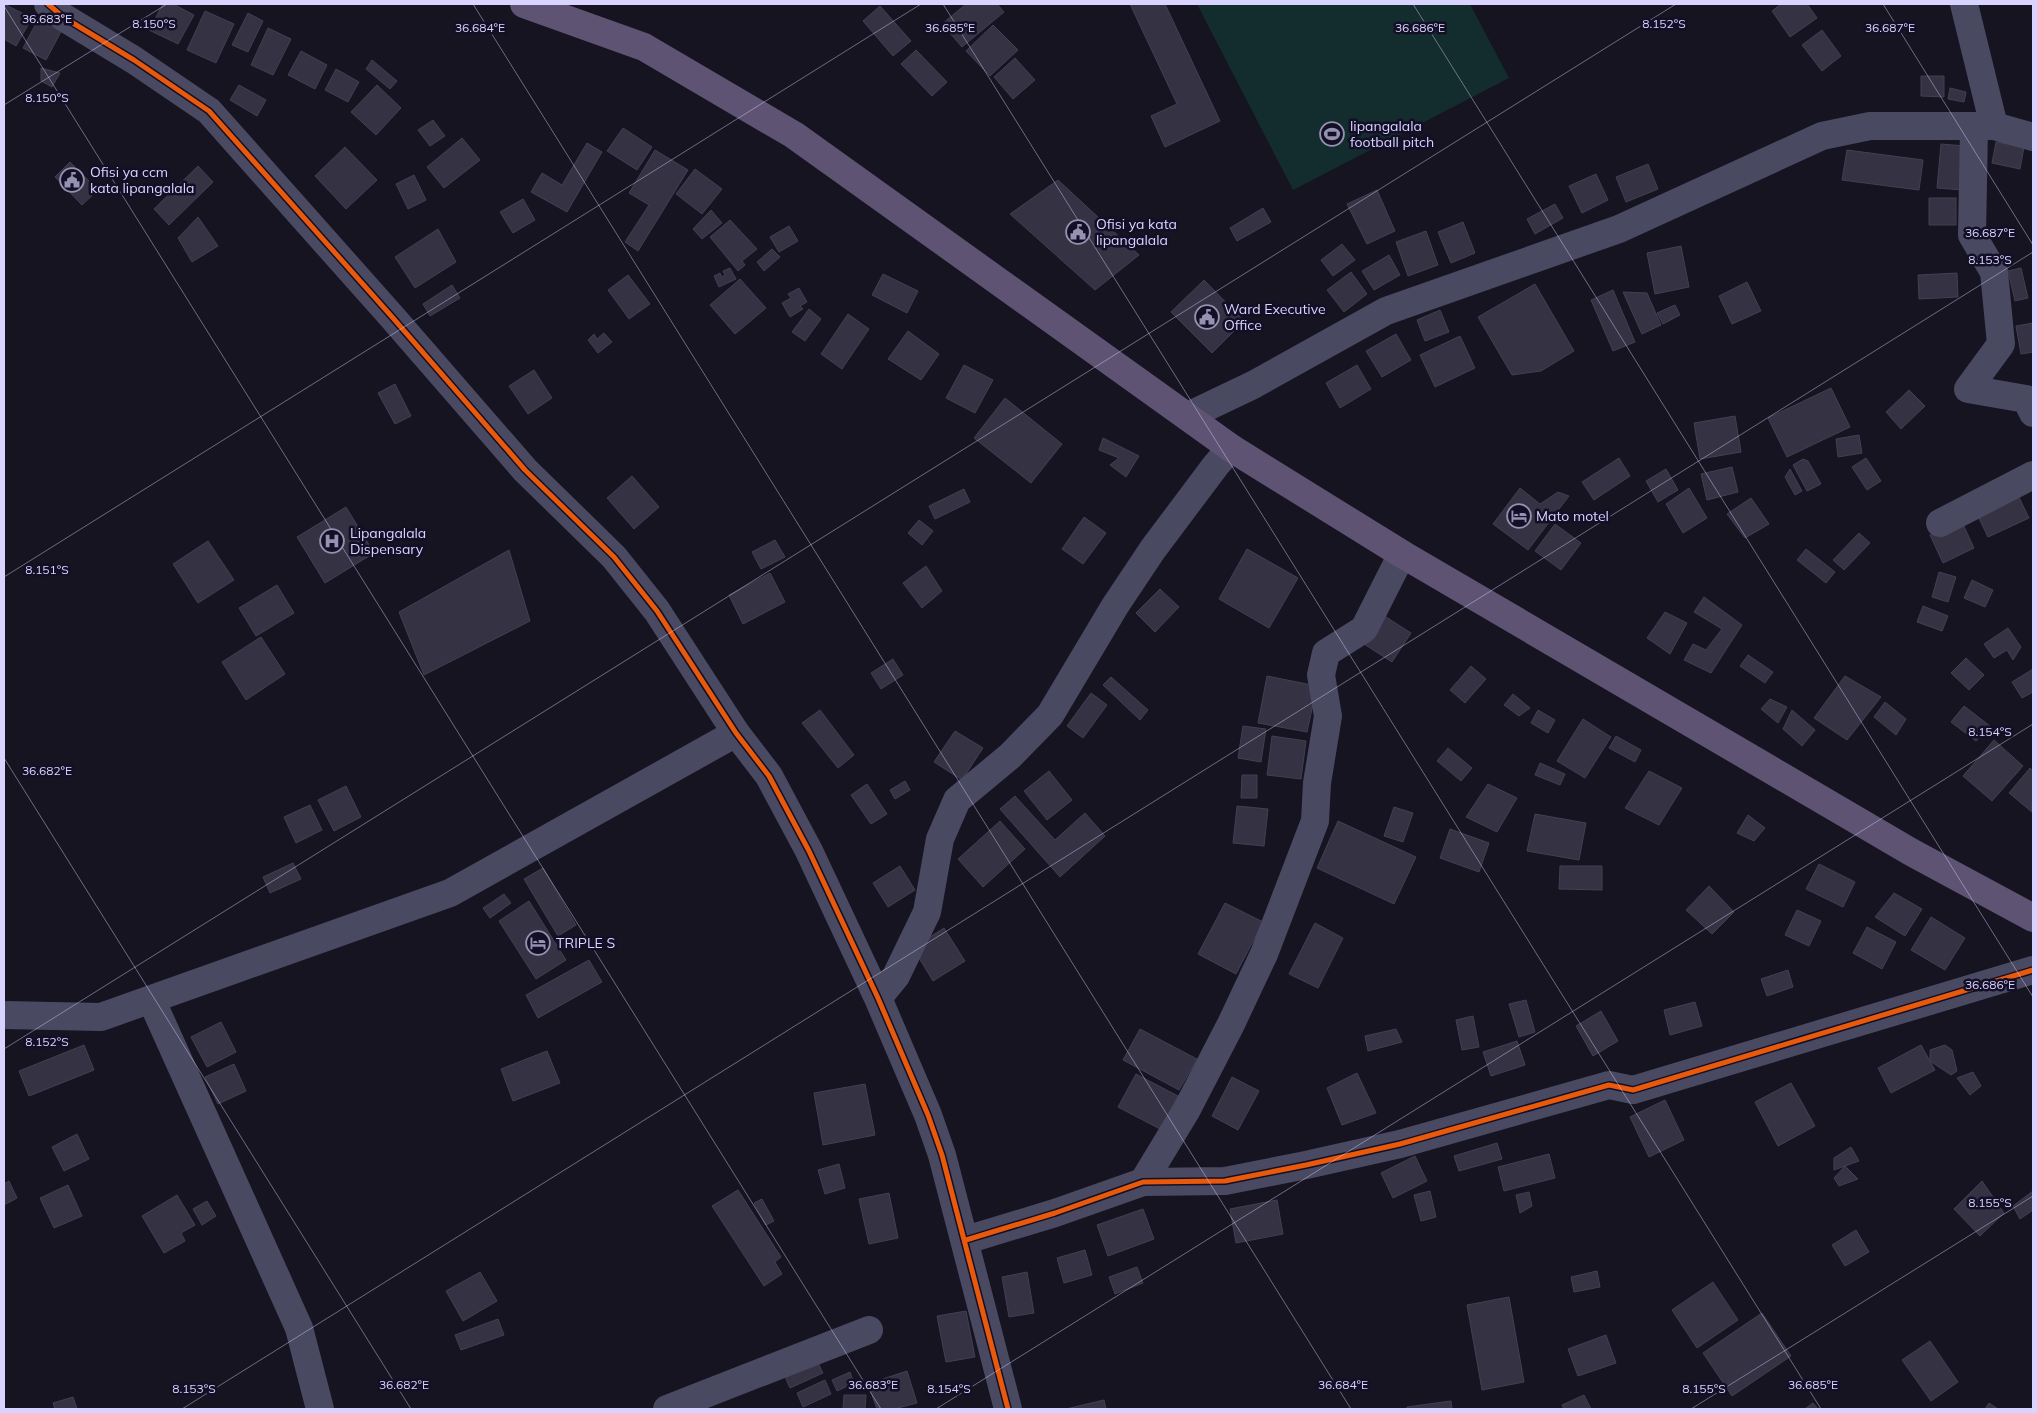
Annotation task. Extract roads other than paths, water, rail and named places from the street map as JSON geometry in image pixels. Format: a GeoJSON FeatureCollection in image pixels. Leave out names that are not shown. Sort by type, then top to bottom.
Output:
{"type":"FeatureCollection","features":[{"type":"Feature","properties":{"kind":"main road"},"geometry":{"type":"LineString","coordinates":[[524,4],[644,47],[794,135],[1231,448],[1402,554],[1911,852],[2033,918]]}},
{"type":"Feature","properties":{"kind":"street"},"geometry":{"type":"LineString","coordinates":[[48,4],[63,17],[134,60],[209,111],[526,470],[614,557],[657,611],[736,733],[769,776],[809,851],[878,998],[928,1115],[942,1155],[966,1240],[1008,1409]]}},
{"type":"Feature","properties":{"kind":"street"},"geometry":{"type":"LineString","coordinates":[[1964,4],[1984,127],[1972,235],[1994,272],[2001,344],[1968,389],[2026,399],[2033,413]]}},
{"type":"Feature","properties":{"kind":"street"},"geometry":{"type":"LineString","coordinates":[[1188,416],[1253,385],[1386,311],[1619,229],[1822,136],[1870,126],[1984,127],[2033,137]]}},
{"type":"Feature","properties":{"kind":"street"},"geometry":{"type":"LineString","coordinates":[[878,998],[896,976],[927,912],[940,840],[958,800],[1010,756],[1050,715],[1115,606],[1153,549],[1231,448]]}},
{"type":"Feature","properties":{"kind":"street"},"geometry":{"type":"LineString","coordinates":[[1940,523],[2033,476]]}},
{"type":"Feature","properties":{"kind":"street"},"geometry":{"type":"LineString","coordinates":[[1143,1182],[1186,1111],[1231,1024],[1264,954],[1315,821],[1317,783],[1328,716],[1321,675],[1326,653],[1364,629],[1402,554]]}},
{"type":"Feature","properties":{"kind":"street"},"geometry":{"type":"LineString","coordinates":[[4,1015],[101,1017],[450,893],[736,733]]}},
{"type":"Feature","properties":{"kind":"street"},"geometry":{"type":"LineString","coordinates":[[966,1240],[1055,1214],[1143,1182],[1225,1181],[1400,1144],[1609,1085],[1633,1090],[2033,970]]}},
{"type":"Feature","properties":{"kind":"street"},"geometry":{"type":"LineString","coordinates":[[151,999],[299,1328],[320,1409]]}},
{"type":"Feature","properties":{"kind":"street"},"geometry":{"type":"LineString","coordinates":[[668,1409],[869,1330]]}},
{"type":"Feature","properties":{"kind":"place","name":"lipangalala football pitch"},"geometry":{"type":"Point","coordinates":[1332,134]}},
{"type":"Feature","properties":{"kind":"place","name":"Ofisi ya ccm kata lipangalala"},"geometry":{"type":"Point","coordinates":[72,180]}},
{"type":"Feature","properties":{"kind":"place","name":"Ofisi ya kata lipangalala"},"geometry":{"type":"Point","coordinates":[1078,232]}},
{"type":"Feature","properties":{"kind":"place","name":"Ward Executive Office"},"geometry":{"type":"Point","coordinates":[1207,317]}},
{"type":"Feature","properties":{"kind":"place","name":"Mato motel"},"geometry":{"type":"Point","coordinates":[1519,516]}},
{"type":"Feature","properties":{"kind":"place","name":"Lipangalala Dispensary"},"geometry":{"type":"Point","coordinates":[332,541]}},
{"type":"Feature","properties":{"kind":"place","name":"TRIPLE S"},"geometry":{"type":"Point","coordinates":[538,943]}}]}
